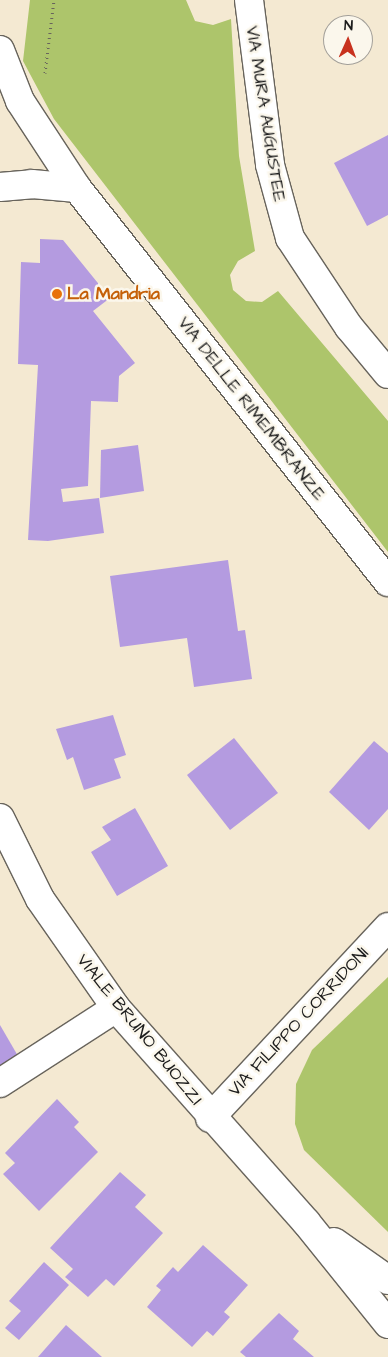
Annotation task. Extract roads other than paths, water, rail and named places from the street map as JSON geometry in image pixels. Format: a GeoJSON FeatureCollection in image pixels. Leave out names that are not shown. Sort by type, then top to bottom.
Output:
{"type":"FeatureCollection","features":[{"type":"Feature","properties":{"kind":"street","name":"VIA MURA AUGUSTEE"},"geometry":{"type":"LineString","coordinates":[[249,0],[270,165],[290,238],[344,320],[388,374]]}},
{"type":"Feature","properties":{"kind":"street","name":"VIA DELLE RIMEMBRANZE"},"geometry":{"type":"LineString","coordinates":[[0,50],[20,102],[77,188],[388,582]]}},
{"type":"Feature","properties":{"kind":"street"},"geometry":{"type":"LineString","coordinates":[[0,187],[32,184],[77,188]]}},
{"type":"Feature","properties":{"kind":"street","name":"VIALE BRUNO BUOZZI"},"geometry":{"type":"LineString","coordinates":[[0,818],[40,899],[116,1008],[210,1118],[306,1222],[388,1324]]}},
{"type":"Feature","properties":{"kind":"street","name":"VIA FILIPPO CORRIDONI"},"geometry":{"type":"LineString","coordinates":[[210,1118],[388,926]]}},
{"type":"Feature","properties":{"kind":"street"},"geometry":{"type":"LineString","coordinates":[[0,1083],[116,1008]]}},
{"type":"Feature","properties":{"kind":"street","name":"VIALE BRUNO BUOZZI"},"geometry":{"type":"LineString","coordinates":[[306,1222],[388,1280]]}},
{"type":"Feature","properties":{"kind":"place","name":"La Mandria"},"geometry":{"type":"Point","coordinates":[57,294]}}]}
